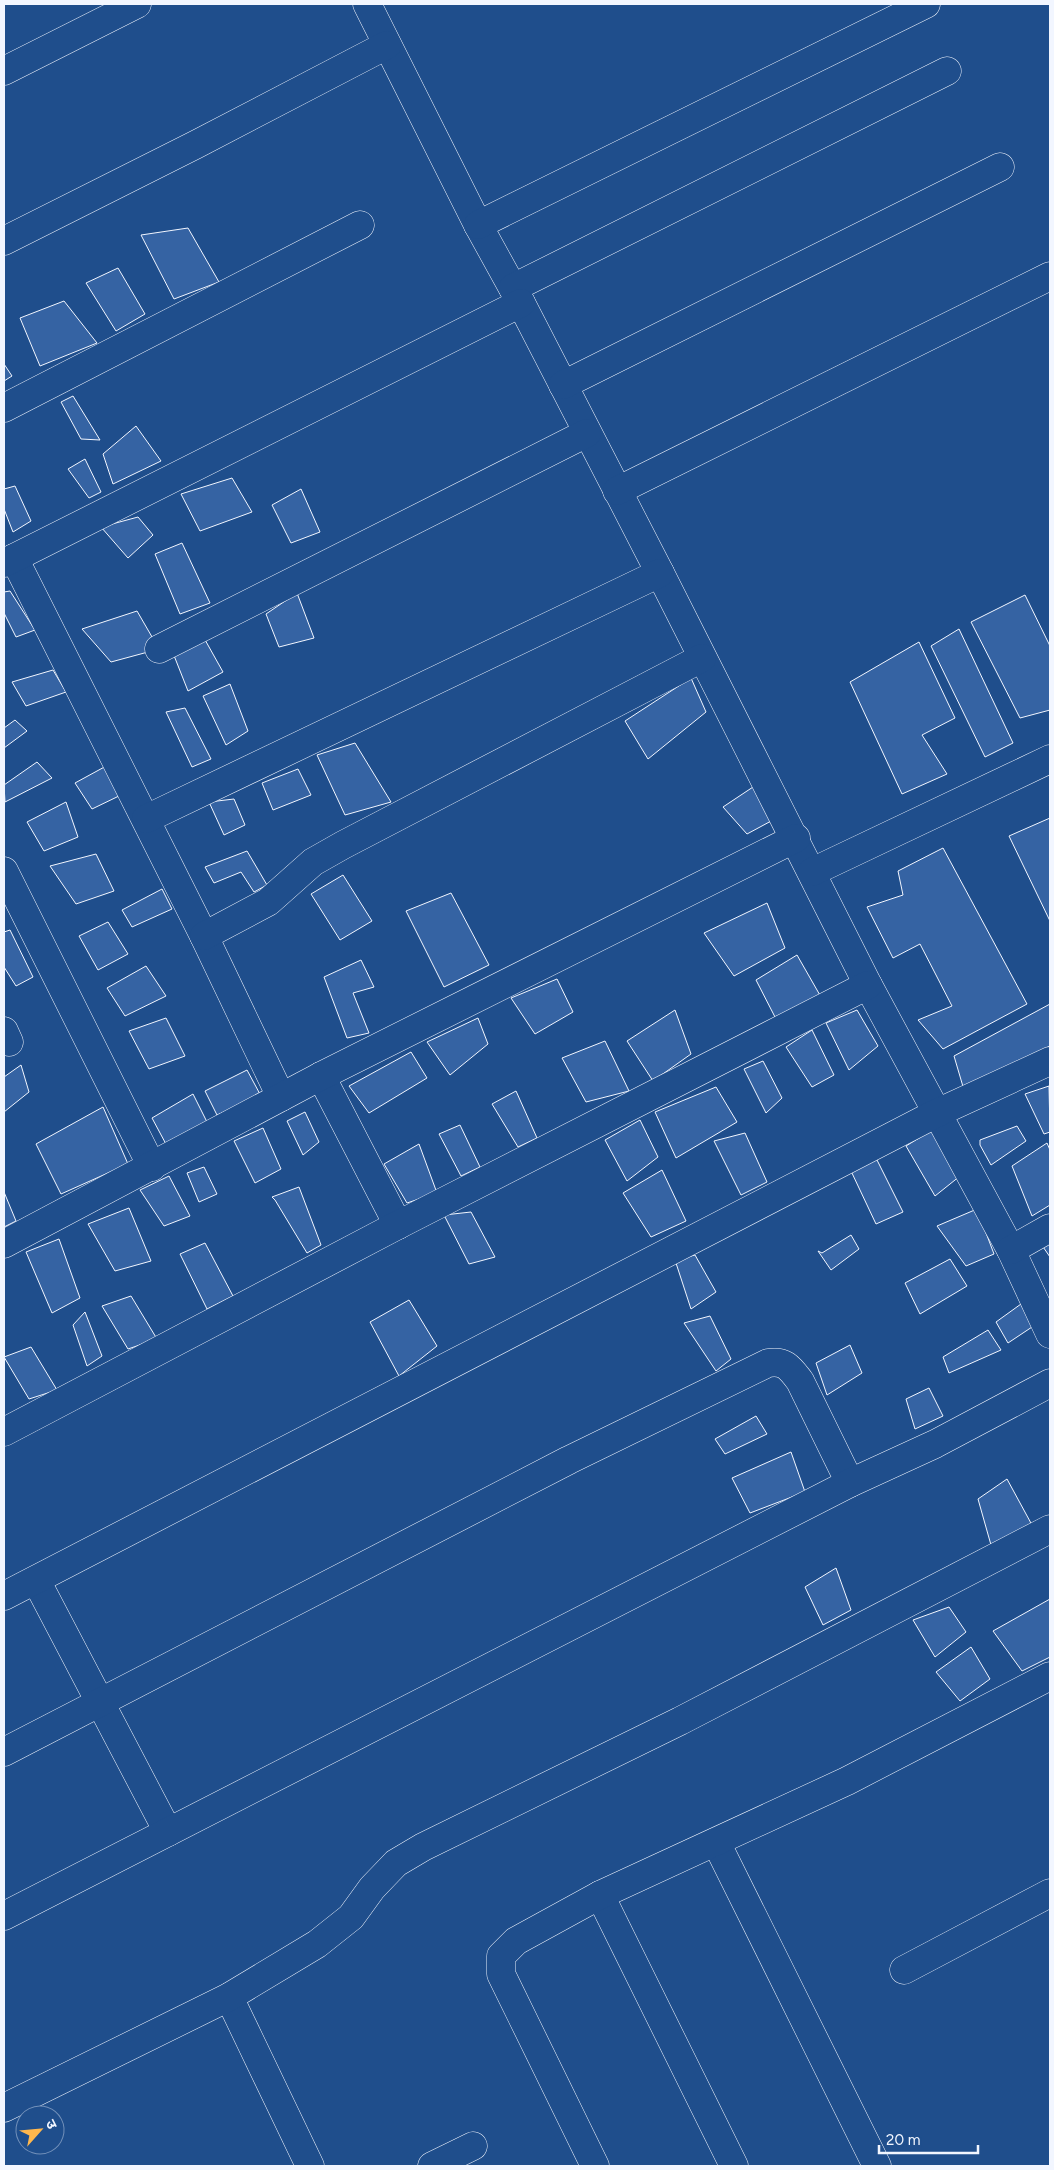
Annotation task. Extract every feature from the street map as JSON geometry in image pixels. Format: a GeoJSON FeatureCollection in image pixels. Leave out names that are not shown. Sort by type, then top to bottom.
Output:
{"type":"FeatureCollection","features":[{"type":"Feature","properties":{"kind":"street"},"geometry":{"type":"LineString","coordinates":[[4,71],[137,4]]}},
{"type":"Feature","properties":{"kind":"street"},"geometry":{"type":"LineString","coordinates":[[367,4],[478,225],[517,296],[796,838],[868,985],[1011,1250],[1050,1334]]}},
{"type":"Feature","properties":{"kind":"street"},"geometry":{"type":"LineString","coordinates":[[478,225],[926,4]]}},
{"type":"Feature","properties":{"kind":"street"},"geometry":{"type":"LineString","coordinates":[[4,241],[195,145],[387,45]]}},
{"type":"Feature","properties":{"kind":"street"},"geometry":{"type":"LineString","coordinates":[[281,1097],[146,819],[9,560],[947,72]]}},
{"type":"Feature","properties":{"kind":"street"},"geometry":{"type":"LineString","coordinates":[[563,385],[1000,167]]}},
{"type":"Feature","properties":{"kind":"street"},"geometry":{"type":"LineString","coordinates":[[4,408],[360,225]]}},
{"type":"Feature","properties":{"kind":"street"},"geometry":{"type":"LineString","coordinates":[[617,491],[1050,276]]}},
{"type":"Feature","properties":{"kind":"street"},"geometry":{"type":"LineString","coordinates":[[159,649],[587,433]]}},
{"type":"Feature","properties":{"kind":"street"},"geometry":{"type":"LineString","coordinates":[[146,819],[660,573]]}},
{"type":"Feature","properties":{"kind":"street"},"geometry":{"type":"LineString","coordinates":[[204,936],[268,902],[313,862],[342,844],[702,658]]}},
{"type":"Feature","properties":{"kind":"street"},"geometry":{"type":"LineString","coordinates":[[812,872],[1050,759]]}},
{"type":"Feature","properties":{"kind":"street"},"geometry":{"type":"LineString","coordinates":[[4,1244],[321,1076],[796,838]]}},
{"type":"Feature","properties":{"kind":"street"},"geometry":{"type":"LineString","coordinates":[[4,871],[152,1166]]}},
{"type":"Feature","properties":{"kind":"street"},"geometry":{"type":"LineString","coordinates":[[4,1432],[398,1225],[868,985]]}},
{"type":"Feature","properties":{"kind":"street"},"geometry":{"type":"LineString","coordinates":[[4,1596],[937,1113],[1050,1061]]}},
{"type":"Feature","properties":{"kind":"street"},"geometry":{"type":"LineString","coordinates":[[321,1076],[398,1225]]}},
{"type":"Feature","properties":{"kind":"street"},"geometry":{"type":"LineString","coordinates":[[1011,1250],[1050,1228]]}},
{"type":"Feature","properties":{"kind":"street"},"geometry":{"type":"LineString","coordinates":[[4,1752],[99,1701],[570,1460],[768,1363],[779,1362],[789,1366],[800,1381],[850,1483]]}},
{"type":"Feature","properties":{"kind":"street"},"geometry":{"type":"LineString","coordinates":[[4,1916],[850,1483],[935,1444],[1050,1383]]}},
{"type":"Feature","properties":{"kind":"street"},"geometry":{"type":"LineString","coordinates":[[4,2108],[228,1997],[317,1944],[350,1917],[372,1888],[396,1863],[424,1846],[680,1720],[1050,1529]]}},
{"type":"Feature","properties":{"kind":"street"},"geometry":{"type":"LineString","coordinates":[[36,1580],[168,1832]]}},
{"type":"Feature","properties":{"kind":"street"},"geometry":{"type":"LineString","coordinates":[[595,2166],[501,1974],[501,1956],[516,1941],[600,1895],[847,1781],[1050,1676]]}},
{"type":"Feature","properties":{"kind":"street"},"geometry":{"type":"LineString","coordinates":[[716,1842],[877,2166]]}},
{"type":"Feature","properties":{"kind":"street"},"geometry":{"type":"LineString","coordinates":[[904,1970],[1050,1892]]}},
{"type":"Feature","properties":{"kind":"street"},"geometry":{"type":"LineString","coordinates":[[600,1895],[734,2166]]}},
{"type":"Feature","properties":{"kind":"street"},"geometry":{"type":"LineString","coordinates":[[228,1997],[310,2166]]}},
{"type":"Feature","properties":{"kind":"street"},"geometry":{"type":"LineString","coordinates":[[432,2166],[473,2146]]}},
{"type":"Feature","properties":{"kind":"building"},"geometry":{"type":"Polygon","coordinates":[[[188,228],[219,282],[174,299],[141,235],[188,228]]]}},
{"type":"Feature","properties":{"kind":"building"},"geometry":{"type":"Polygon","coordinates":[[[118,268],[145,314],[116,331],[86,283],[118,268]]]}},
{"type":"Feature","properties":{"kind":"building"},"geometry":{"type":"Polygon","coordinates":[[[64,301],[97,343],[40,366],[20,318],[64,301]]]}},
{"type":"Feature","properties":{"kind":"building"},"geometry":{"type":"Polygon","coordinates":[[[4,364],[12,376],[4,381],[4,364]]]}},
{"type":"Feature","properties":{"kind":"building"},"geometry":{"type":"Polygon","coordinates":[[[73,396],[100,440],[81,439],[61,402],[73,396]]]}},
{"type":"Feature","properties":{"kind":"building"},"geometry":{"type":"Polygon","coordinates":[[[136,426],[161,461],[113,484],[103,454],[136,426]]]}},
{"type":"Feature","properties":{"kind":"building"},"geometry":{"type":"Polygon","coordinates":[[[85,459],[101,492],[89,498],[68,469],[85,459]]]}},
{"type":"Feature","properties":{"kind":"building"},"geometry":{"type":"Polygon","coordinates":[[[232,478],[252,512],[200,531],[181,494],[232,478]]]}},
{"type":"Feature","properties":{"kind":"building"},"geometry":{"type":"Polygon","coordinates":[[[15,486],[31,521],[13,532],[4,509],[4,489],[15,486]]]}},
{"type":"Feature","properties":{"kind":"building"},"geometry":{"type":"Polygon","coordinates":[[[301,489],[320,532],[291,543],[272,505],[301,489]]]}},
{"type":"Feature","properties":{"kind":"building"},"geometry":{"type":"Polygon","coordinates":[[[138,517],[153,535],[128,558],[101,527],[138,517]]]}},
{"type":"Feature","properties":{"kind":"building"},"geometry":{"type":"Polygon","coordinates":[[[182,543],[210,603],[180,614],[155,554],[182,543]]]}},
{"type":"Feature","properties":{"kind":"building"},"geometry":{"type":"Polygon","coordinates":[[[10,591],[35,630],[16,637],[4,613],[4,592],[10,591]]]}},
{"type":"Feature","properties":{"kind":"building"},"geometry":{"type":"Polygon","coordinates":[[[297,593],[314,638],[279,647],[266,614],[297,593]]]}},
{"type":"Feature","properties":{"kind":"building"},"geometry":{"type":"Polygon","coordinates":[[[1025,595],[1050,646],[1050,710],[1020,718],[971,622],[1025,595]]]}},
{"type":"Feature","properties":{"kind":"building"},"geometry":{"type":"Polygon","coordinates":[[[137,611],[159,649],[111,662],[82,629],[137,611]]]}},
{"type":"Feature","properties":{"kind":"building"},"geometry":{"type":"Polygon","coordinates":[[[959,629],[1013,743],[985,757],[931,646],[959,629]]]}},
{"type":"Feature","properties":{"kind":"building"},"geometry":{"type":"Polygon","coordinates":[[[204,638],[223,672],[188,691],[173,653],[204,638]]]}},
{"type":"Feature","properties":{"kind":"building"},"geometry":{"type":"Polygon","coordinates":[[[919,642],[955,718],[922,735],[947,774],[902,794],[850,682],[919,642]]]}},
{"type":"Feature","properties":{"kind":"building"},"geometry":{"type":"Polygon","coordinates":[[[53,670],[66,692],[26,706],[12,682],[53,670]]]}},
{"type":"Feature","properties":{"kind":"building"},"geometry":{"type":"Polygon","coordinates":[[[691,678],[706,712],[648,759],[625,721],[691,678]]]}},
{"type":"Feature","properties":{"kind":"building"},"geometry":{"type":"Polygon","coordinates":[[[230,684],[248,731],[226,745],[203,696],[230,684]]]}},
{"type":"Feature","properties":{"kind":"building"},"geometry":{"type":"Polygon","coordinates":[[[185,708],[211,759],[192,767],[166,712],[185,708]]]}},
{"type":"Feature","properties":{"kind":"building"},"geometry":{"type":"Polygon","coordinates":[[[15,720],[27,731],[4,748],[4,728],[15,720]]]}},
{"type":"Feature","properties":{"kind":"building"},"geometry":{"type":"Polygon","coordinates":[[[355,743],[391,802],[345,815],[317,755],[355,743]]]}},
{"type":"Feature","properties":{"kind":"building"},"geometry":{"type":"Polygon","coordinates":[[[37,762],[52,778],[5,802],[4,785],[37,762]]]}},
{"type":"Feature","properties":{"kind":"building"},"geometry":{"type":"Polygon","coordinates":[[[108,765],[121,795],[92,809],[75,783],[108,765]]]}},
{"type":"Feature","properties":{"kind":"building"},"geometry":{"type":"Polygon","coordinates":[[[298,769],[311,795],[273,810],[262,783],[298,769]]]}},
{"type":"Feature","properties":{"kind":"building"},"geometry":{"type":"Polygon","coordinates":[[[753,787],[773,820],[747,834],[723,807],[753,787]]]}},
{"type":"Feature","properties":{"kind":"building"},"geometry":{"type":"Polygon","coordinates":[[[234,799],[245,825],[224,835],[209,802],[234,799]]]}},
{"type":"Feature","properties":{"kind":"building"},"geometry":{"type":"Polygon","coordinates":[[[66,802],[78,837],[44,851],[27,822],[66,802]]]}},
{"type":"Feature","properties":{"kind":"building"},"geometry":{"type":"Polygon","coordinates":[[[1050,818],[1050,921],[1009,836],[1050,818]]]}},
{"type":"Feature","properties":{"kind":"building"},"geometry":{"type":"Polygon","coordinates":[[[943,848],[1027,1004],[943,1049],[918,1020],[952,1006],[920,944],[893,958],[867,907],[903,895],[898,871],[943,848]]]}},
{"type":"Feature","properties":{"kind":"building"},"geometry":{"type":"Polygon","coordinates":[[[247,851],[267,885],[254,892],[241,872],[214,883],[205,867],[247,851]]]}},
{"type":"Feature","properties":{"kind":"building"},"geometry":{"type":"Polygon","coordinates":[[[96,854],[114,891],[76,904],[50,866],[96,854]]]}},
{"type":"Feature","properties":{"kind":"building"},"geometry":{"type":"Polygon","coordinates":[[[343,875],[372,921],[340,940],[311,894],[343,875]]]}},
{"type":"Feature","properties":{"kind":"building"},"geometry":{"type":"Polygon","coordinates":[[[162,889],[172,909],[132,927],[122,910],[162,889]]]}},
{"type":"Feature","properties":{"kind":"building"},"geometry":{"type":"Polygon","coordinates":[[[451,893],[489,965],[444,987],[406,911],[451,893]]]}},
{"type":"Feature","properties":{"kind":"building"},"geometry":{"type":"Polygon","coordinates":[[[767,903],[785,948],[734,976],[704,933],[767,903]]]}},
{"type":"Feature","properties":{"kind":"building"},"geometry":{"type":"Polygon","coordinates":[[[108,922],[128,954],[98,970],[79,936],[108,922]]]}},
{"type":"Feature","properties":{"kind":"building"},"geometry":{"type":"Polygon","coordinates":[[[10,930],[33,977],[16,986],[4,967],[4,932],[10,930]]]}},
{"type":"Feature","properties":{"kind":"building"},"geometry":{"type":"Polygon","coordinates":[[[797,955],[821,997],[775,1017],[756,980],[797,955]]]}},
{"type":"Feature","properties":{"kind":"building"},"geometry":{"type":"Polygon","coordinates":[[[361,960],[374,987],[353,993],[369,1033],[347,1038],[324,977],[361,960]]]}},
{"type":"Feature","properties":{"kind":"building"},"geometry":{"type":"Polygon","coordinates":[[[146,966],[166,996],[125,1016],[107,988],[146,966]]]}},
{"type":"Feature","properties":{"kind":"building"},"geometry":{"type":"Polygon","coordinates":[[[557,979],[573,1012],[535,1034],[511,998],[557,979]]]}},
{"type":"Feature","properties":{"kind":"building"},"geometry":{"type":"Polygon","coordinates":[[[1050,1004],[1050,1046],[964,1090],[954,1056],[1050,1004]]]}},
{"type":"Feature","properties":{"kind":"building"},"geometry":{"type":"Polygon","coordinates":[[[675,1010],[691,1054],[653,1081],[627,1041],[675,1010]]]}},
{"type":"Feature","properties":{"kind":"building"},"geometry":{"type":"Polygon","coordinates":[[[857,1010],[878,1046],[849,1070],[826,1023],[857,1010]]]}},
{"type":"Feature","properties":{"kind":"building"},"geometry":{"type":"Polygon","coordinates":[[[166,1018],[185,1056],[149,1069],[129,1031],[166,1018]]]}},
{"type":"Feature","properties":{"kind":"building"},"geometry":{"type":"Polygon","coordinates":[[[478,1018],[488,1044],[450,1075],[427,1042],[478,1018]]]}},
{"type":"Feature","properties":{"kind":"building"},"geometry":{"type":"Polygon","coordinates":[[[812,1030],[834,1075],[812,1087],[786,1047],[812,1030]]]}},
{"type":"Feature","properties":{"kind":"building"},"geometry":{"type":"Polygon","coordinates":[[[605,1041],[629,1091],[586,1102],[562,1058],[605,1041]]]}},
{"type":"Feature","properties":{"kind":"building"},"geometry":{"type":"Polygon","coordinates":[[[411,1052],[427,1078],[369,1113],[349,1086],[411,1052]]]}},
{"type":"Feature","properties":{"kind":"building"},"geometry":{"type":"Polygon","coordinates":[[[763,1061],[782,1098],[766,1113],[744,1069],[763,1061]]]}},
{"type":"Feature","properties":{"kind":"building"},"geometry":{"type":"Polygon","coordinates":[[[21,1065],[29,1092],[4,1112],[4,1077],[21,1065]]]}},
{"type":"Feature","properties":{"kind":"building"},"geometry":{"type":"Polygon","coordinates":[[[247,1070],[261,1096],[217,1115],[205,1091],[247,1070]]]}},
{"type":"Feature","properties":{"kind":"building"},"geometry":{"type":"Polygon","coordinates":[[[1049,1086],[1050,1132],[1044,1134],[1025,1094],[1049,1086]]]}},
{"type":"Feature","properties":{"kind":"building"},"geometry":{"type":"Polygon","coordinates":[[[716,1087],[737,1122],[676,1158],[655,1112],[716,1087]]]}},
{"type":"Feature","properties":{"kind":"building"},"geometry":{"type":"Polygon","coordinates":[[[516,1091],[537,1138],[518,1147],[492,1104],[516,1091]]]}},
{"type":"Feature","properties":{"kind":"building"},"geometry":{"type":"Polygon","coordinates":[[[193,1094],[209,1126],[167,1146],[152,1118],[193,1094]]]}},
{"type":"Feature","properties":{"kind":"building"},"geometry":{"type":"Polygon","coordinates":[[[103,1107],[128,1164],[61,1194],[36,1144],[103,1107]]]}},
{"type":"Feature","properties":{"kind":"building"},"geometry":{"type":"Polygon","coordinates":[[[305,1112],[319,1142],[303,1155],[287,1121],[305,1112]]]}},
{"type":"Feature","properties":{"kind":"building"},"geometry":{"type":"Polygon","coordinates":[[[640,1120],[658,1157],[627,1181],[605,1140],[640,1120]]]}},
{"type":"Feature","properties":{"kind":"building"},"geometry":{"type":"Polygon","coordinates":[[[460,1125],[480,1167],[461,1176],[439,1134],[460,1125]]]}},
{"type":"Feature","properties":{"kind":"building"},"geometry":{"type":"Polygon","coordinates":[[[1017,1126],[1026,1141],[991,1165],[980,1145],[980,1140],[1017,1126]]]}},
{"type":"Feature","properties":{"kind":"building"},"geometry":{"type":"Polygon","coordinates":[[[263,1128],[281,1169],[255,1183],[234,1141],[263,1128]]]}},
{"type":"Feature","properties":{"kind":"building"},"geometry":{"type":"Polygon","coordinates":[[[932,1130],[960,1176],[935,1196],[906,1146],[932,1130]]]}},
{"type":"Feature","properties":{"kind":"building"},"geometry":{"type":"Polygon","coordinates":[[[745,1133],[767,1182],[741,1195],[714,1141],[745,1133]]]}},
{"type":"Feature","properties":{"kind":"building"},"geometry":{"type":"Polygon","coordinates":[[[1047,1143],[1050,1150],[1050,1205],[1032,1216],[1012,1166],[1047,1143]]]}},
{"type":"Feature","properties":{"kind":"building"},"geometry":{"type":"Polygon","coordinates":[[[419,1144],[437,1193],[407,1203],[384,1164],[419,1144]]]}},
{"type":"Feature","properties":{"kind":"building"},"geometry":{"type":"Polygon","coordinates":[[[876,1158],[903,1212],[876,1224],[851,1171],[876,1158]]]}},
{"type":"Feature","properties":{"kind":"building"},"geometry":{"type":"Polygon","coordinates":[[[204,1167],[217,1194],[199,1202],[187,1173],[204,1167]]]}},
{"type":"Feature","properties":{"kind":"building"},"geometry":{"type":"Polygon","coordinates":[[[662,1170],[686,1221],[651,1237],[623,1193],[662,1170]]]}},
{"type":"Feature","properties":{"kind":"building"},"geometry":{"type":"Polygon","coordinates":[[[169,1176],[190,1216],[164,1226],[140,1190],[169,1176]]]}},
{"type":"Feature","properties":{"kind":"building"},"geometry":{"type":"Polygon","coordinates":[[[299,1187],[321,1245],[307,1253],[272,1197],[299,1187]]]}},
{"type":"Feature","properties":{"kind":"building"},"geometry":{"type":"Polygon","coordinates":[[[4,1192],[16,1221],[4,1227],[4,1192]]]}},
{"type":"Feature","properties":{"kind":"building"},"geometry":{"type":"Polygon","coordinates":[[[129,1208],[151,1261],[115,1271],[88,1224],[129,1208]]]}},
{"type":"Feature","properties":{"kind":"building"},"geometry":{"type":"Polygon","coordinates":[[[977,1209],[994,1254],[966,1266],[937,1226],[977,1209]]]}},
{"type":"Feature","properties":{"kind":"building"},"geometry":{"type":"Polygon","coordinates":[[[471,1212],[495,1257],[469,1264],[444,1215],[471,1212]]]}},
{"type":"Feature","properties":{"kind":"building"},"geometry":{"type":"Polygon","coordinates":[[[1050,1234],[1050,1257],[1039,1241],[1050,1234]]]}},
{"type":"Feature","properties":{"kind":"building"},"geometry":{"type":"Polygon","coordinates":[[[851,1235],[859,1249],[831,1270],[818,1251],[822,1253],[851,1235]]]}},
{"type":"Feature","properties":{"kind":"building"},"geometry":{"type":"Polygon","coordinates":[[[59,1239],[80,1298],[52,1313],[26,1252],[59,1239]]]}},
{"type":"Feature","properties":{"kind":"building"},"geometry":{"type":"Polygon","coordinates":[[[205,1243],[233,1296],[207,1309],[180,1254],[205,1243]]]}},
{"type":"Feature","properties":{"kind":"building"},"geometry":{"type":"Polygon","coordinates":[[[695,1255],[716,1292],[691,1309],[675,1260],[695,1255]]]}},
{"type":"Feature","properties":{"kind":"building"},"geometry":{"type":"Polygon","coordinates":[[[950,1259],[967,1286],[920,1314],[905,1283],[950,1259]]]}},
{"type":"Feature","properties":{"kind":"building"},"geometry":{"type":"Polygon","coordinates":[[[131,1296],[157,1339],[128,1349],[102,1306],[131,1296]]]}},
{"type":"Feature","properties":{"kind":"building"},"geometry":{"type":"Polygon","coordinates":[[[409,1300],[437,1346],[399,1376],[370,1322],[409,1300]]]}},
{"type":"Feature","properties":{"kind":"building"},"geometry":{"type":"Polygon","coordinates":[[[1021,1304],[1032,1327],[1008,1343],[996,1322],[1021,1304]]]}},
{"type":"Feature","properties":{"kind":"building"},"geometry":{"type":"Polygon","coordinates":[[[85,1312],[102,1356],[87,1366],[73,1325],[85,1312]]]}},
{"type":"Feature","properties":{"kind":"building"},"geometry":{"type":"Polygon","coordinates":[[[710,1316],[731,1359],[716,1371],[684,1323],[710,1316]]]}},
{"type":"Feature","properties":{"kind":"building"},"geometry":{"type":"Polygon","coordinates":[[[988,1330],[1001,1350],[949,1373],[943,1357],[988,1330]]]}},
{"type":"Feature","properties":{"kind":"building"},"geometry":{"type":"Polygon","coordinates":[[[850,1345],[862,1373],[827,1395],[816,1363],[850,1345]]]}},
{"type":"Feature","properties":{"kind":"building"},"geometry":{"type":"Polygon","coordinates":[[[31,1347],[57,1390],[29,1399],[4,1357],[31,1347]]]}},
{"type":"Feature","properties":{"kind":"building"},"geometry":{"type":"Polygon","coordinates":[[[929,1388],[943,1416],[915,1429],[906,1399],[929,1388]]]}},
{"type":"Feature","properties":{"kind":"building"},"geometry":{"type":"Polygon","coordinates":[[[756,1416],[767,1434],[725,1454],[715,1439],[756,1416]]]}},
{"type":"Feature","properties":{"kind":"building"},"geometry":{"type":"Polygon","coordinates":[[[791,1452],[805,1492],[750,1513],[732,1478],[791,1452]]]}},
{"type":"Feature","properties":{"kind":"building"},"geometry":{"type":"Polygon","coordinates":[[[1007,1479],[1032,1525],[991,1545],[978,1499],[1007,1479]]]}},
{"type":"Feature","properties":{"kind":"building"},"geometry":{"type":"Polygon","coordinates":[[[836,1568],[851,1610],[823,1625],[805,1587],[836,1568]]]}},
{"type":"Feature","properties":{"kind":"building"},"geometry":{"type":"Polygon","coordinates":[[[1050,1599],[1050,1657],[1022,1671],[993,1631],[1050,1599]]]}},
{"type":"Feature","properties":{"kind":"building"},"geometry":{"type":"Polygon","coordinates":[[[949,1607],[966,1632],[935,1657],[913,1620],[949,1607]]]}},
{"type":"Feature","properties":{"kind":"building"},"geometry":{"type":"Polygon","coordinates":[[[971,1647],[990,1679],[960,1701],[936,1672],[971,1647]]]}}]}
